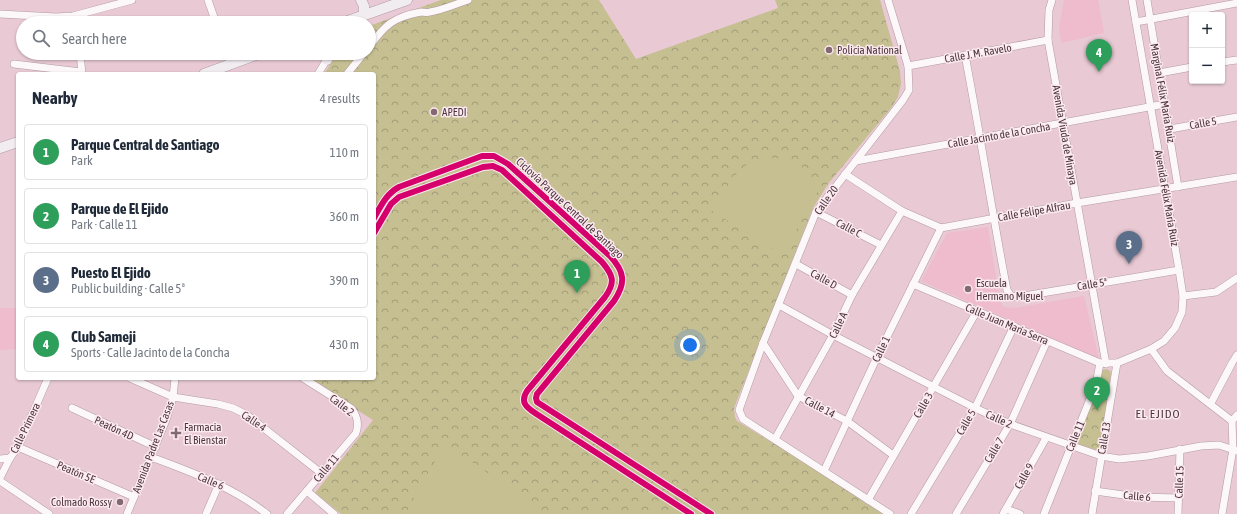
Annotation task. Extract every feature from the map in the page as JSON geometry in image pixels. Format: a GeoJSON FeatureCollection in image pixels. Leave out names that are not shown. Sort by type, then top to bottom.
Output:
{"type":"FeatureCollection","features":[{"type":"Feature","properties":{"kind":"main road"},"geometry":{"type":"LineString","coordinates":[[361,0],[364,6],[362,16]]}},
{"type":"Feature","properties":{"kind":"main road"},"geometry":{"type":"LineString","coordinates":[[368,16],[404,1]]}},
{"type":"Feature","properties":{"kind":"main road"},"geometry":{"type":"LineString","coordinates":[[209,72],[242,60]]}},
{"type":"Feature","properties":{"kind":"main road"},"geometry":{"type":"LineString","coordinates":[[0,148],[16,143]]}},
{"type":"Feature","properties":{"kind":"street"},"geometry":{"type":"LineString","coordinates":[[64,16],[81,14],[132,0]]}},
{"type":"Feature","properties":{"kind":"street"},"geometry":{"type":"LineString","coordinates":[[208,0],[214,16]]}},
{"type":"Feature","properties":{"kind":"street"},"geometry":{"type":"LineString","coordinates":[[376,38],[382,30],[393,21],[413,14],[430,12],[468,0]]}},
{"type":"Feature","properties":{"kind":"street","name":"Calle 20"},"geometry":{"type":"LineString","coordinates":[[775,439],[743,418],[739,412],[740,405],[763,343],[816,212],[903,100],[909,90],[908,66],[888,0]]}},
{"type":"Feature","properties":{"kind":"street","name":"Avenida Viuda de Minaya"},"geometry":{"type":"LineString","coordinates":[[1052,0],[1049,10],[1048,40],[1091,284],[1103,363]]}},
{"type":"Feature","properties":{"kind":"street","name":"Avenida Félix María Ruiz"},"geometry":{"type":"LineString","coordinates":[[1103,363],[1118,363],[1151,349],[1164,341],[1175,328],[1182,312],[1179,270],[1132,0]]}},
{"type":"Feature","properties":{"kind":"street","name":"Marginal Félix María Ruiz"},"geometry":{"type":"LineString","coordinates":[[1146,0],[1170,129],[1178,187]]}},
{"type":"Feature","properties":{"kind":"street"},"geometry":{"type":"LineString","coordinates":[[404,1],[413,14]]}},
{"type":"Feature","properties":{"kind":"street"},"geometry":{"type":"LineString","coordinates":[[1136,22],[1237,3]]}},
{"type":"Feature","properties":{"kind":"street"},"geometry":{"type":"LineString","coordinates":[[0,14],[37,16]]}},
{"type":"Feature","properties":{"kind":"street","name":"Calle J. M. Ravelo"},"geometry":{"type":"LineString","coordinates":[[908,66],[1048,40]]}},
{"type":"Feature","properties":{"kind":"street"},"geometry":{"type":"LineString","coordinates":[[965,55],[981,138],[993,218]]}},
{"type":"Feature","properties":{"kind":"street"},"geometry":{"type":"LineString","coordinates":[[81,60],[82,72]]}},
{"type":"Feature","properties":{"kind":"street"},"geometry":{"type":"LineString","coordinates":[[230,60],[231,64]]}},
{"type":"Feature","properties":{"kind":"street"},"geometry":{"type":"LineString","coordinates":[[319,72],[326,60]]}},
{"type":"Feature","properties":{"kind":"street"},"geometry":{"type":"LineString","coordinates":[[349,72],[358,60]]}},
{"type":"Feature","properties":{"kind":"street"},"geometry":{"type":"LineString","coordinates":[[1225,62],[1237,60]]}},
{"type":"Feature","properties":{"kind":"street"},"geometry":{"type":"LineString","coordinates":[[14,64],[74,72]]}},
{"type":"Feature","properties":{"kind":"street"},"geometry":{"type":"LineString","coordinates":[[1159,73],[1189,68]]}},
{"type":"Feature","properties":{"kind":"street","name":"Calle Jacinto de la Concha"},"geometry":{"type":"LineString","coordinates":[[856,161],[1165,104]]}},
{"type":"Feature","properties":{"kind":"street","name":"Calle 5"},"geometry":{"type":"LineString","coordinates":[[1170,129],[1237,117]]}},
{"type":"Feature","properties":{"kind":"street"},"geometry":{"type":"LineString","coordinates":[[845,174],[902,211],[942,228]]}},
{"type":"Feature","properties":{"kind":"street","name":"Calle Felipe Alfrau"},"geometry":{"type":"LineString","coordinates":[[942,228],[1077,203],[1237,177]]}},
{"type":"Feature","properties":{"kind":"street","name":"Calle A"},"geometry":{"type":"LineString","coordinates":[[775,439],[833,335],[852,295],[902,211]]}},
{"type":"Feature","properties":{"kind":"street","name":"Calle C"},"geometry":{"type":"LineString","coordinates":[[816,212],[881,245]]}},
{"type":"Feature","properties":{"kind":"street","name":"Calle 5ª"},"geometry":{"type":"LineString","coordinates":[[993,218],[1007,290],[1011,296],[1018,297],[1179,270]]}},
{"type":"Feature","properties":{"kind":"street","name":"Calle 1"},"geometry":{"type":"LineString","coordinates":[[824,471],[877,357],[942,228]]}},
{"type":"Feature","properties":{"kind":"street","name":"Calle D"},"geometry":{"type":"LineString","coordinates":[[796,264],[852,295]]}},
{"type":"Feature","properties":{"kind":"street"},"geometry":{"type":"LineString","coordinates":[[1182,296],[1216,292],[1237,278]]}},
{"type":"Feature","properties":{"kind":"street","name":"Calle Juan María Serra"},"geometry":{"type":"LineString","coordinates":[[913,284],[1103,363]]}},
{"type":"Feature","properties":{"kind":"street","name":"Calle 2"},"geometry":{"type":"LineString","coordinates":[[779,305],[833,335],[975,408],[1046,438],[1101,456],[1119,459],[1148,456],[1180,449],[1219,445],[1235,450]]}},
{"type":"Feature","properties":{"kind":"street","name":"Calle 3"},"geometry":{"type":"LineString","coordinates":[[868,500],[977,311]]}},
{"type":"Feature","properties":{"kind":"street","name":"Calle 5"},"geometry":{"type":"LineString","coordinates":[[911,514],[975,408],[1014,326]]}},
{"type":"Feature","properties":{"kind":"street","name":"Calle 7"},"geometry":{"type":"LineString","coordinates":[[956,514],[1010,424],[1047,341]]}},
{"type":"Feature","properties":{"kind":"street","name":"Calle 14"},"geometry":{"type":"LineString","coordinates":[[763,343],[798,396],[847,421],[893,455]]}},
{"type":"Feature","properties":{"kind":"street"},"geometry":{"type":"LineString","coordinates":[[1151,349],[1167,371],[1211,404],[1234,418],[1235,450],[1222,513],[1230,514]]}},
{"type":"Feature","properties":{"kind":"street"},"geometry":{"type":"LineString","coordinates":[[1211,404],[1237,355]]}},
{"type":"Feature","properties":{"kind":"street","name":"Calle 11"},"geometry":{"type":"LineString","coordinates":[[1044,514],[1103,363]]}},
{"type":"Feature","properties":{"kind":"street","name":"Calle 13"},"geometry":{"type":"LineString","coordinates":[[1092,514],[1118,363]]}},
{"type":"Feature","properties":{"kind":"street","name":"Calle Primera"},"geometry":{"type":"LineString","coordinates":[[0,478],[10,458],[18,447],[47,380]]}},
{"type":"Feature","properties":{"kind":"street","name":"Calle 4"},"geometry":{"type":"LineString","coordinates":[[135,380],[173,397],[218,404],[233,408],[247,415],[321,473]]}},
{"type":"Feature","properties":{"kind":"street","name":"Avenida Padre Las Casas"},"geometry":{"type":"LineString","coordinates":[[127,514],[166,420],[173,397],[175,380]]}},
{"type":"Feature","properties":{"kind":"street","name":"Calle 2"},"geometry":{"type":"LineString","coordinates":[[306,380],[352,409],[358,420]]}},
{"type":"Feature","properties":{"kind":"street","name":"Peatón 4D"},"geometry":{"type":"LineString","coordinates":[[72,408],[156,446]]}},
{"type":"Feature","properties":{"kind":"street","name":"Calle 11"},"geometry":{"type":"LineString","coordinates":[[287,514],[356,433],[358,420]]}},
{"type":"Feature","properties":{"kind":"street","name":"Calle 9"},"geometry":{"type":"LineString","coordinates":[[1004,512],[1046,438]]}},
{"type":"Feature","properties":{"kind":"street"},"geometry":{"type":"LineString","coordinates":[[775,439],[890,514]]}},
{"type":"Feature","properties":{"kind":"street","name":"Peatón 5E"},"geometry":{"type":"LineString","coordinates":[[18,447],[134,497]]}},
{"type":"Feature","properties":{"kind":"street","name":"Calle 15"},"geometry":{"type":"LineString","coordinates":[[1178,514],[1180,449]]}},
{"type":"Feature","properties":{"kind":"street","name":"Calle 6"},"geometry":{"type":"LineString","coordinates":[[151,457],[238,493],[267,514]]}},
{"type":"Feature","properties":{"kind":"street"},"geometry":{"type":"LineString","coordinates":[[0,459],[10,458]]}},
{"type":"Feature","properties":{"kind":"street"},"geometry":{"type":"LineString","coordinates":[[0,481],[49,514]]}},
{"type":"Feature","properties":{"kind":"street"},"geometry":{"type":"LineString","coordinates":[[206,514],[219,484]]}},
{"type":"Feature","properties":{"kind":"street","name":"Calle 6"},"geometry":{"type":"LineString","coordinates":[[1095,490],[1138,497],[1179,498]]}},
{"type":"Feature","properties":{"kind":"street"},"geometry":{"type":"LineString","coordinates":[[307,491],[334,514]]}},
{"type":"Feature","properties":{"kind":"street"},"geometry":{"type":"LineString","coordinates":[[1004,512],[1020,514]]}},
{"type":"Feature","properties":{"kind":"shaded area"},"geometry":{"type":"Polygon","coordinates":[[[1064,0],[1098,0],[1104,33],[1061,43],[1059,28],[1064,0]]]}},
{"type":"Feature","properties":{"kind":"shaded area","name":"Escuela Hermano Miguel"},"geometry":{"type":"Polygon","coordinates":[[[988,227],[1000,302],[1004,307],[1014,308],[1084,296],[1099,359],[921,281],[947,233],[988,227]]]}},
{"type":"Feature","properties":{"kind":"shaded area"},"geometry":{"type":"Polygon","coordinates":[[[0,308],[16,308],[16,349],[0,350],[0,308]]]}},
{"type":"Feature","properties":{"kind":"green space"},"geometry":{"type":"Polygon","coordinates":[[[441,0],[599,0],[636,59],[778,8],[775,0],[880,0],[900,71],[901,84],[898,97],[891,108],[828,184],[813,208],[734,408],[737,421],[850,490],[884,514],[341,514],[315,493],[373,420],[310,380],[376,380],[376,72],[325,72],[333,60],[376,60],[376,23],[441,0]]]}},
{"type":"Feature","properties":{"kind":"green space"},"geometry":{"type":"Polygon","coordinates":[[[758,159],[788,159],[800,165],[821,186],[801,219],[794,239],[788,249],[782,251],[777,251],[771,248],[712,211],[725,189],[743,168],[749,163],[758,159]]]}},
{"type":"Feature","properties":{"kind":"green space"},"geometry":{"type":"Polygon","coordinates":[[[1107,369],[1111,374],[1100,447],[1098,450],[1078,445],[1077,443],[1102,370],[1107,369]]]}},
{"type":"Feature","properties":{"kind":"green space"},"geometry":{"type":"Polygon","coordinates":[[[445,444],[541,509],[543,514],[407,514],[411,503],[445,444]]]}},
{"type":"Feature","properties":{"kind":"cycle path","name":"Ciclovía Parque Central de Santiago"},"geometry":{"type":"LineString","coordinates":[[376,215],[387,197],[399,187],[482,156],[494,156],[508,164],[610,256],[619,267],[622,278],[621,289],[614,301],[537,394],[537,402],[711,514]]}},
{"type":"Feature","properties":{"kind":"cycle path"},"geometry":{"type":"LineString","coordinates":[[376,230],[391,204],[399,197],[483,167],[493,166],[502,170],[602,262],[609,271],[612,279],[611,287],[605,297],[527,391],[524,398],[525,404],[535,413],[691,514]]}},
{"type":"Feature","properties":{"kind":"place","name":"Policia National"},"geometry":{"type":"Point","coordinates":[829,50]}},
{"type":"Feature","properties":{"kind":"place","name":"Club Sameji"},"geometry":{"type":"Point","coordinates":[1099,72]}},
{"type":"Feature","properties":{"kind":"place","name":"APEDI"},"geometry":{"type":"Point","coordinates":[434,112]}},
{"type":"Feature","properties":{"kind":"place","name":"Puesto El Ejido"},"geometry":{"type":"Point","coordinates":[1129,264]}},
{"type":"Feature","properties":{"kind":"place","name":"Escuela Hermano Miguel"},"geometry":{"type":"Point","coordinates":[968,289]}},
{"type":"Feature","properties":{"kind":"place","name":"Parque Central de Santiago"},"geometry":{"type":"Point","coordinates":[577,293]}},
{"type":"Feature","properties":{"kind":"place","name":"Parque de El Ejido"},"geometry":{"type":"Point","coordinates":[1097,410]}},
{"type":"Feature","properties":{"kind":"place","name":"Farmacia El Bienstar"},"geometry":{"type":"Point","coordinates":[176,433]}},
{"type":"Feature","properties":{"kind":"place","name":"Colmado Rossy"},"geometry":{"type":"Point","coordinates":[120,502]}},
{"type":"Feature","properties":{"kind":"district","name":"EL EJIDO"},"geometry":{"type":"Point","coordinates":[1158,414]}}]}
